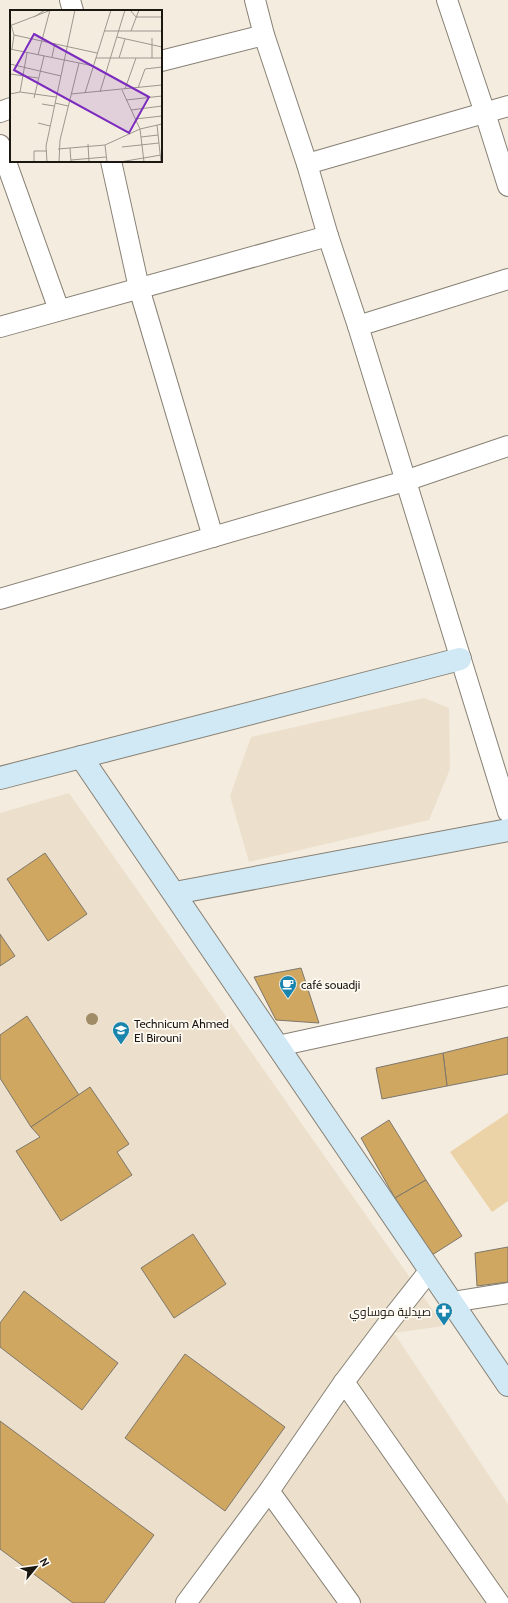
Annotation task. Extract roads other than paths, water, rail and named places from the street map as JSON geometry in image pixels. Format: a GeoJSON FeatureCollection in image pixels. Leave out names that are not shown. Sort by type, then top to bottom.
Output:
{"type":"FeatureCollection","features":[{"type":"Feature","properties":{"kind":"street"},"geometry":{"type":"LineString","coordinates":[[70,0],[74,10]]}},
{"type":"Feature","properties":{"kind":"street"},"geometry":{"type":"LineString","coordinates":[[255,0],[264,35],[307,164],[328,236],[358,326],[508,812]]}},
{"type":"Feature","properties":{"kind":"street"},"geometry":{"type":"LineString","coordinates":[[447,0],[508,186]]}},
{"type":"Feature","properties":{"kind":"street"},"geometry":{"type":"LineString","coordinates":[[162,61],[264,35]]}},
{"type":"Feature","properties":{"kind":"street"},"geometry":{"type":"LineString","coordinates":[[307,164],[508,106]]}},
{"type":"Feature","properties":{"kind":"street"},"geometry":{"type":"LineString","coordinates":[[0,112],[10,108]]}},
{"type":"Feature","properties":{"kind":"street"},"geometry":{"type":"LineString","coordinates":[[0,145],[59,310]]}},
{"type":"Feature","properties":{"kind":"street"},"geometry":{"type":"LineString","coordinates":[[111,162],[139,288],[213,537]]}},
{"type":"Feature","properties":{"kind":"street"},"geometry":{"type":"LineString","coordinates":[[0,327],[328,236]]}},
{"type":"Feature","properties":{"kind":"street"},"geometry":{"type":"LineString","coordinates":[[358,326],[508,279]]}},
{"type":"Feature","properties":{"kind":"street"},"geometry":{"type":"LineString","coordinates":[[0,599],[405,481],[508,446]]}},
{"type":"Feature","properties":{"kind":"street"},"geometry":{"type":"LineString","coordinates":[[0,778],[460,659]]}},
{"type":"Feature","properties":{"kind":"street"},"geometry":{"type":"LineString","coordinates":[[81,757],[175,893],[508,1385]]}},
{"type":"Feature","properties":{"kind":"street"},"geometry":{"type":"LineString","coordinates":[[175,893],[508,830]]}},
{"type":"Feature","properties":{"kind":"street"},"geometry":{"type":"LineString","coordinates":[[278,1046],[508,996]]}},
{"type":"Feature","properties":{"kind":"street"},"geometry":{"type":"LineString","coordinates":[[195,1599],[344,1382],[430,1270]]}},
{"type":"Feature","properties":{"kind":"street"},"geometry":{"type":"LineString","coordinates":[[452,1302],[508,1293]]}},
{"type":"Feature","properties":{"kind":"street"},"geometry":{"type":"LineString","coordinates":[[344,1382],[499,1603]]}},
{"type":"Feature","properties":{"kind":"street"},"geometry":{"type":"LineString","coordinates":[[268,1491],[350,1603]]}},
{"type":"Feature","properties":{"kind":"place","name":"café souadji"},"geometry":{"type":"Point","coordinates":[288,999]}},
{"type":"Feature","properties":{"kind":"place","name":"Technicum Ahmed El Birouni"},"geometry":{"type":"Point","coordinates":[121,1045]}},
{"type":"Feature","properties":{"kind":"place","name":"صيدلية موساوي"},"geometry":{"type":"Point","coordinates":[444,1326]}}]}
